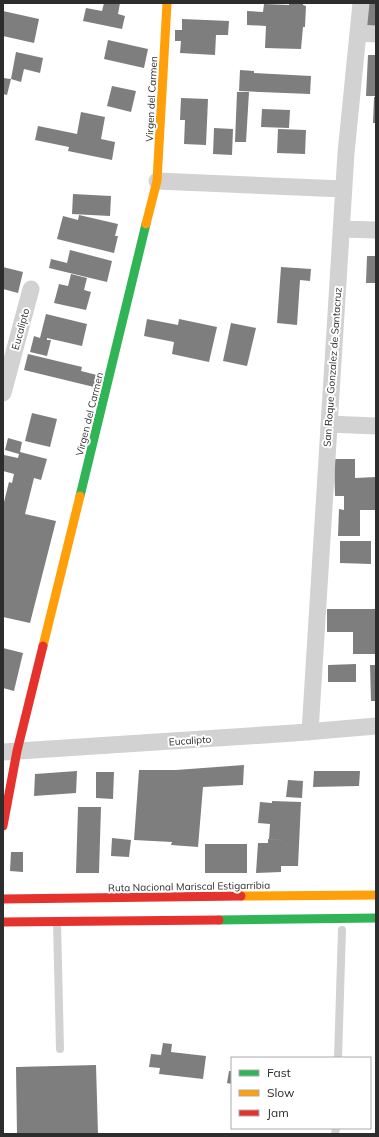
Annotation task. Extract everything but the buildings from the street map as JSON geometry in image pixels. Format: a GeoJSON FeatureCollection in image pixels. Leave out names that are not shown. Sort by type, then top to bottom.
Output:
{"type":"FeatureCollection","features":[{"type":"Feature","properties":{"kind":"main road","name":"Virgen del Carmen"},"geometry":{"type":"LineString","coordinates":[[3,826],[10,752],[157,181],[168,3]]}},
{"type":"Feature","properties":{"kind":"main road","name":"Ruta Nacional Mariscal Estigarribia"},"geometry":{"type":"LineString","coordinates":[[3,899],[376,895]]}},
{"type":"Feature","properties":{"kind":"main road"},"geometry":{"type":"LineString","coordinates":[[3,922],[376,918]]}},
{"type":"Feature","properties":{"kind":"main road"},"geometry":{"type":"LineString","coordinates":[[200,920],[297,928]]}},
{"type":"Feature","properties":{"kind":"street","name":"San Roque Gonzalez de Santacruz"},"geometry":{"type":"LineString","coordinates":[[310,732],[343,189],[361,3]]}},
{"type":"Feature","properties":{"kind":"street"},"geometry":{"type":"LineString","coordinates":[[358,33],[376,34]]}},
{"type":"Feature","properties":{"kind":"street"},"geometry":{"type":"LineString","coordinates":[[157,181],[343,189]]}},
{"type":"Feature","properties":{"kind":"street"},"geometry":{"type":"LineString","coordinates":[[341,229],[376,230]]}},
{"type":"Feature","properties":{"kind":"street","name":"Eucalipto"},"geometry":{"type":"LineString","coordinates":[[3,393],[30,289]]}},
{"type":"Feature","properties":{"kind":"street"},"geometry":{"type":"LineString","coordinates":[[329,424],[376,426]]}},
{"type":"Feature","properties":{"kind":"street","name":"Eucalipto"},"geometry":{"type":"LineString","coordinates":[[10,752],[310,732],[376,726]]}},
{"type":"Feature","properties":{"kind":"lane"},"geometry":{"type":"LineString","coordinates":[[57,921],[60,1049]]}},
{"type":"Feature","properties":{"kind":"lane"},"geometry":{"type":"LineString","coordinates":[[338,1057],[342,930]]}},
{"type":"Feature","properties":{"kind":"traffic: fast"},"geometry":{"type":"LineString","coordinates":[[80,496],[146,224]]}},
{"type":"Feature","properties":{"kind":"traffic: fast"},"geometry":{"type":"LineString","coordinates":[[219,920],[376,918]]}},
{"type":"Feature","properties":{"kind":"traffic: slow"},"geometry":{"type":"LineString","coordinates":[[146,224],[157,181],[167,3]]}},
{"type":"Feature","properties":{"kind":"traffic: slow"},"geometry":{"type":"LineString","coordinates":[[43,646],[80,496]]}},
{"type":"Feature","properties":{"kind":"traffic: slow"},"geometry":{"type":"LineString","coordinates":[[241,896],[376,895]]}},
{"type":"Feature","properties":{"kind":"traffic: jam"},"geometry":{"type":"LineString","coordinates":[[3,826],[17,751],[43,646]]}},
{"type":"Feature","properties":{"kind":"traffic: jam"},"geometry":{"type":"LineString","coordinates":[[3,899],[241,896]]}},
{"type":"Feature","properties":{"kind":"traffic: jam"},"geometry":{"type":"LineString","coordinates":[[3,922],[219,920]]}}]}
